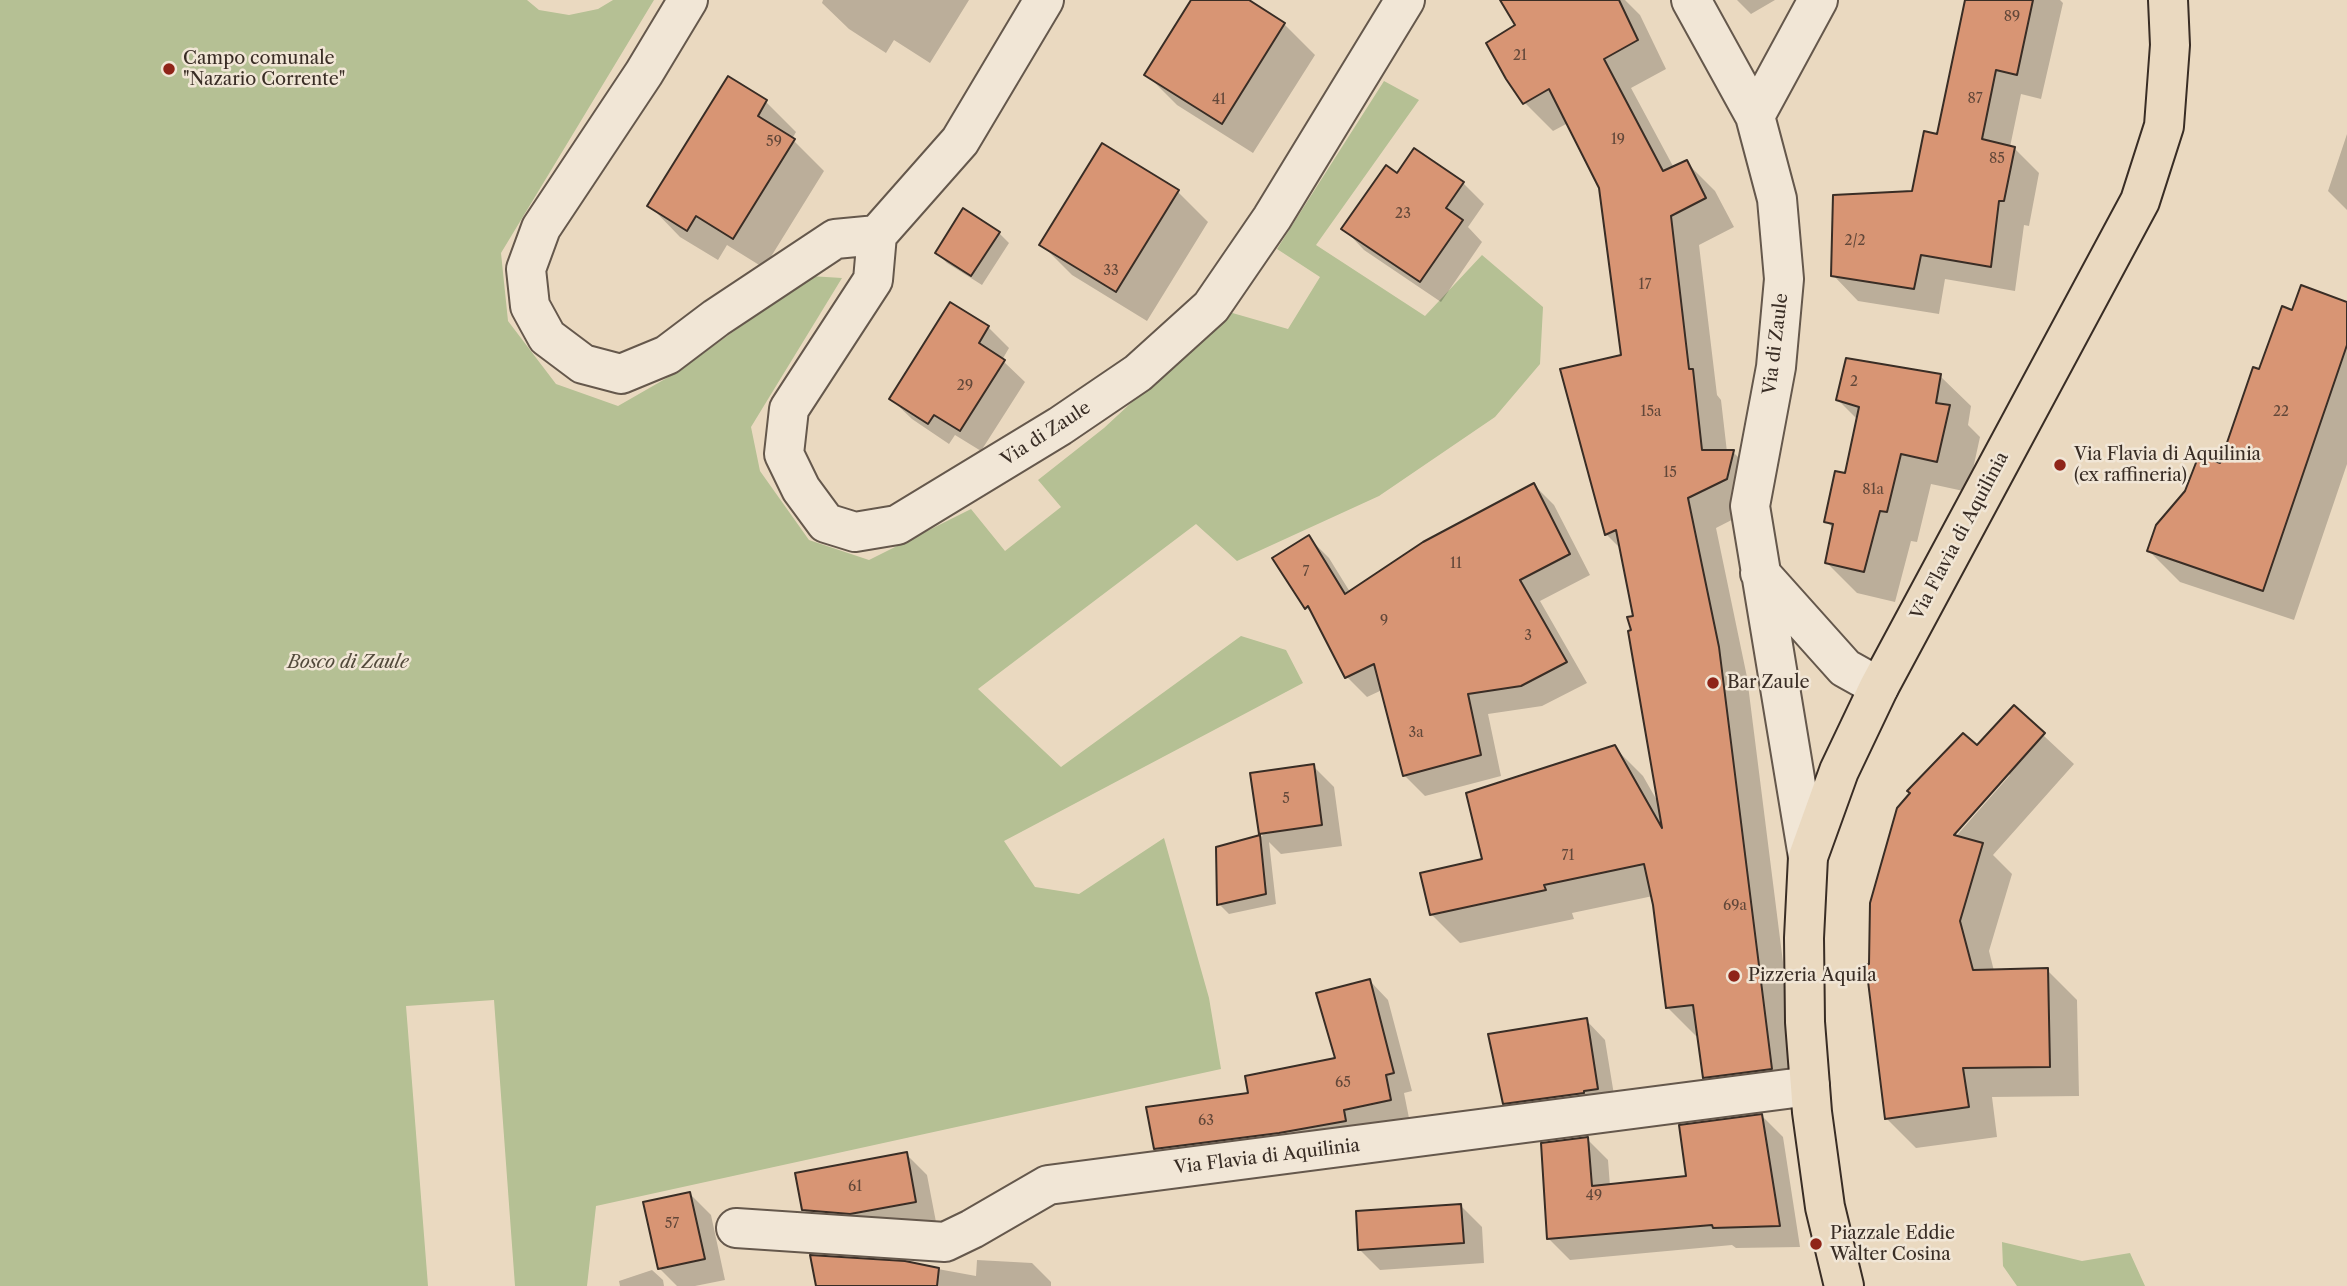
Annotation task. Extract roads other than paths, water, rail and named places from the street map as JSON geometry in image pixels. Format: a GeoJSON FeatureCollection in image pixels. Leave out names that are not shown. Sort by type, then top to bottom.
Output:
{"type":"FeatureCollection","features":[{"type":"Feature","properties":{"kind":"main road","name":"Via Flavia di Aquilinia"},"geometry":{"type":"LineString","coordinates":[[1844,1286],[1825,1207],[1810,1086],[1805,1022],[1804,938],[1808,857],[1839,771],[1879,687],[2140,201],[2164,126],[2170,45],[2168,0]]}},
{"type":"Feature","properties":{"kind":"street"},"geometry":{"type":"LineString","coordinates":[[688,0],[541,228],[526,269],[530,306],[547,337],[583,364],[621,374],[667,355],[726,311],[835,239],[877,235],[960,141],[1044,0]]}},
{"type":"Feature","properties":{"kind":"street","name":"Via di Zaule"},"geometry":{"type":"LineString","coordinates":[[877,235],[873,280],[789,409],[784,454],[801,489],[826,523],[855,532],[897,525],[1060,426],[1138,373],[1211,307],[1272,218],[1405,0]]}},
{"type":"Feature","properties":{"kind":"street","name":"Via di Zaule"},"geometry":{"type":"LineString","coordinates":[[1691,0],[1755,116],[1777,199],[1784,279],[1776,367],[1750,506],[1808,857]]}},
{"type":"Feature","properties":{"kind":"street"},"geometry":{"type":"LineString","coordinates":[[1755,116],[1818,0]]}},
{"type":"Feature","properties":{"kind":"street"},"geometry":{"type":"LineString","coordinates":[[1760,573],[1845,668],[1879,687]]}},
{"type":"Feature","properties":{"kind":"street","name":"Via Flavia di Aquilinia"},"geometry":{"type":"LineString","coordinates":[[736,1228],[945,1242],[1048,1185],[1810,1086]]}},
{"type":"Feature","properties":{"kind":"place","name":"Campo comunale \"Nazario Corrente\""},"geometry":{"type":"Point","coordinates":[169,69]}},
{"type":"Feature","properties":{"kind":"place","name":"Via Flavia di Aquilinia (ex raffineria)"},"geometry":{"type":"Point","coordinates":[2060,465]}},
{"type":"Feature","properties":{"kind":"place","name":"Bar Zaule"},"geometry":{"type":"Point","coordinates":[1713,683]}},
{"type":"Feature","properties":{"kind":"place","name":"Pizzeria Aquila"},"geometry":{"type":"Point","coordinates":[1734,976]}},
{"type":"Feature","properties":{"kind":"place","name":"Piazzale Eddie Walter Cosina"},"geometry":{"type":"Point","coordinates":[1816,1244]}},
{"type":"Feature","properties":{"kind":"park label","name":"Bosco di Zaule"},"geometry":{"type":"Point","coordinates":[348,663]}}]}
